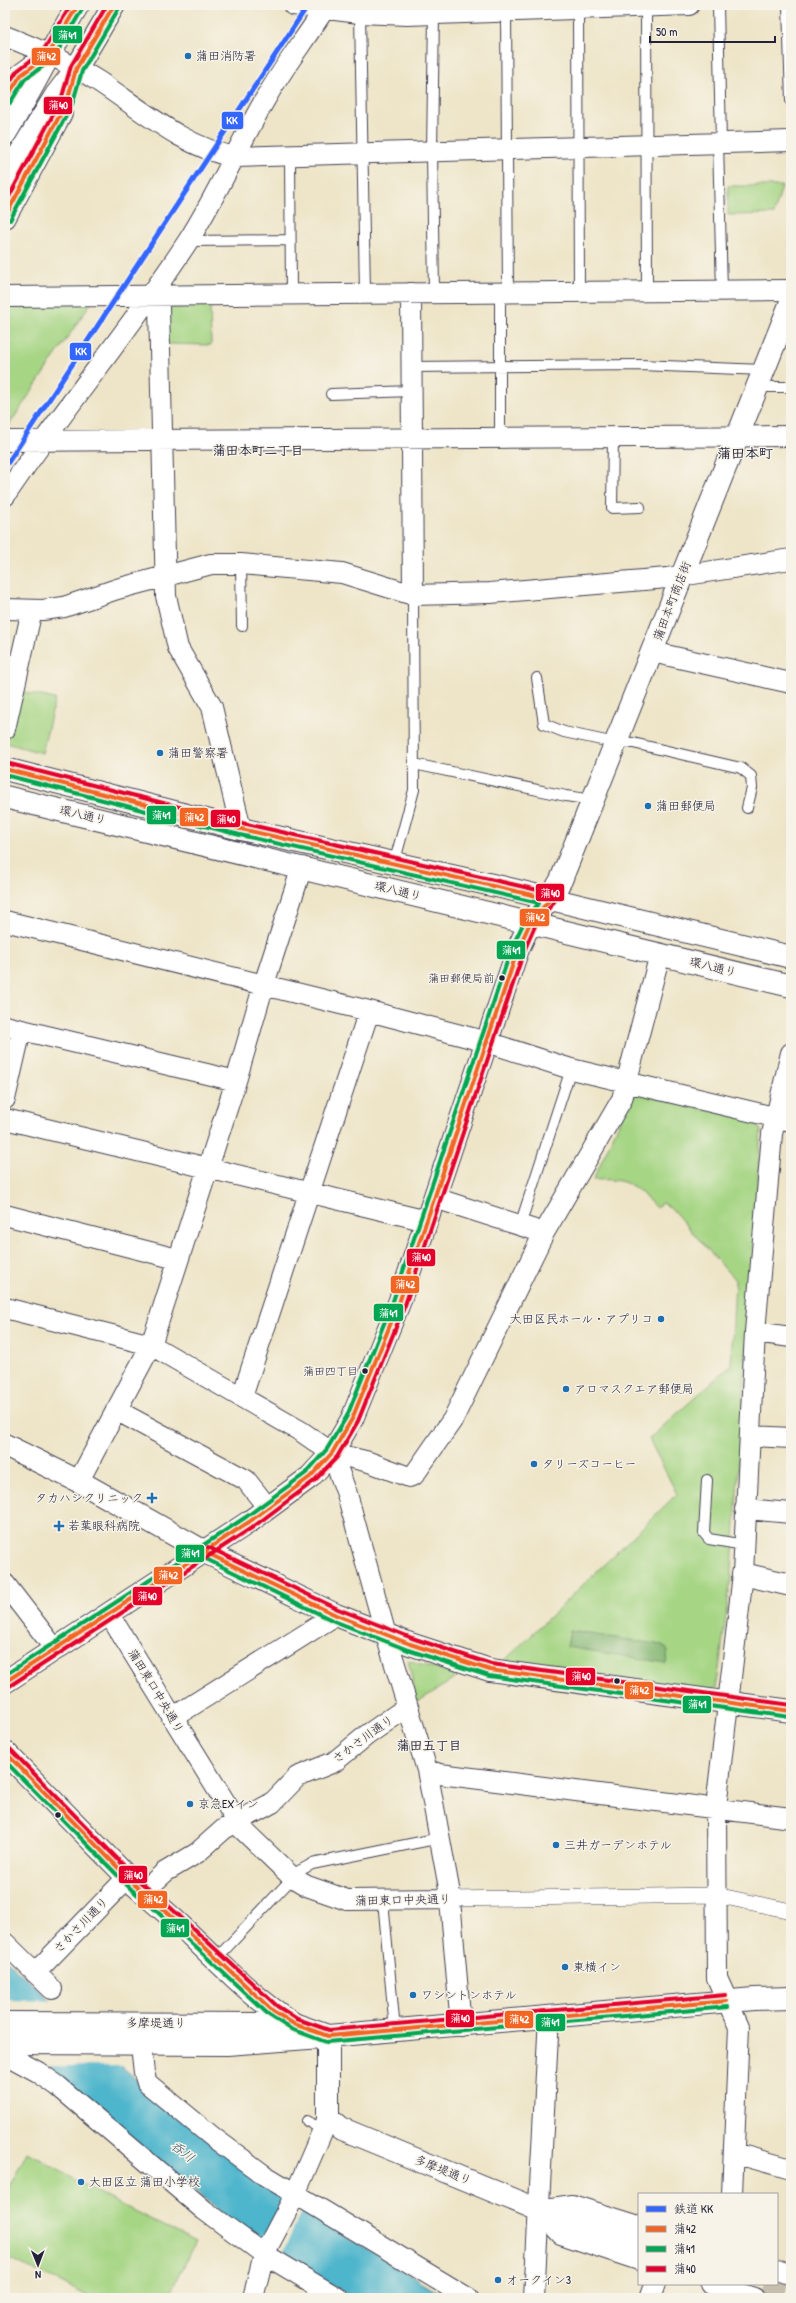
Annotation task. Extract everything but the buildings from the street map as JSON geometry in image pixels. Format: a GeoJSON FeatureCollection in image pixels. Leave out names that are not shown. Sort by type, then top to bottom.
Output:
{"type":"FeatureCollection","features":[{"type":"Feature","properties":{"kind":"main road"},"geometry":{"type":"LineString","coordinates":[[5,134],[36,83],[48,55],[78,5]]}},
{"type":"Feature","properties":{"kind":"main road"},"geometry":{"type":"LineString","coordinates":[[5,178],[56,95],[76,69],[114,5]]}},
{"type":"Feature","properties":{"kind":"main road"},"geometry":{"type":"LineString","coordinates":[[5,100],[21,75],[48,55]]}},
{"type":"Feature","properties":{"kind":"main road"},"geometry":{"type":"LineString","coordinates":[[5,217],[67,102],[76,69]]}},
{"type":"Feature","properties":{"kind":"main road","name":"蒲田本町商店街"},"geometry":{"type":"LineString","coordinates":[[5,1682],[205,1552],[310,1477],[332,1453],[352,1419],[386,1339],[435,1198],[518,949],[530,923],[550,899],[561,880],[791,302]]}},
{"type":"Feature","properties":{"kind":"main road","name":"環八通り"},"geometry":{"type":"LineString","coordinates":[[5,769],[241,829],[550,899],[791,957]]}},
{"type":"Feature","properties":{"kind":"main road","name":"環八通り"},"geometry":{"type":"LineString","coordinates":[[6,800],[302,867],[791,986]]}},
{"type":"Feature","properties":{"kind":"main road"},"geometry":{"type":"LineString","coordinates":[[5,1445],[82,1483],[205,1552],[336,1616],[386,1635],[490,1670],[791,1711]]}},
{"type":"Feature","properties":{"kind":"main road"},"geometry":{"type":"LineString","coordinates":[[743,1574],[791,1585]]}},
{"type":"Feature","properties":{"kind":"main road"},"geometry":{"type":"LineString","coordinates":[[5,1752],[135,1885],[155,1901],[216,1960],[273,2011],[294,2024]]}},
{"type":"Feature","properties":{"kind":"main road"},"geometry":{"type":"LineString","coordinates":[[320,2123],[328,2036],[460,2026],[727,2001],[791,1998]]}},
{"type":"Feature","properties":{"kind":"main road","name":"多摩堤通り"},"geometry":{"type":"LineString","coordinates":[[5,2023],[294,2024],[328,2036]]}},
{"type":"Feature","properties":{"kind":"main road","name":"多摩堤通り"},"geometry":{"type":"LineString","coordinates":[[10,2047],[105,2044],[263,2043],[328,2036]]}},
{"type":"Feature","properties":{"kind":"main road","name":"多摩堤通り"},"geometry":{"type":"LineString","coordinates":[[320,2123],[344,2131],[539,2210],[638,2243]]}},
{"type":"Feature","properties":{"kind":"street"},"geometry":{"type":"LineString","coordinates":[[293,5],[326,6],[360,13],[407,10],[434,14],[466,9],[506,11],[577,7],[689,5]]}},
{"type":"Feature","properties":{"kind":"street"},"geometry":{"type":"LineString","coordinates":[[5,496],[42,441],[97,371],[188,241],[235,157],[262,104],[326,6]]}},
{"type":"Feature","properties":{"kind":"street"},"geometry":{"type":"LineString","coordinates":[[5,36],[76,69],[191,143],[213,153],[235,157],[791,141]]}},
{"type":"Feature","properties":{"kind":"street"},"geometry":{"type":"LineString","coordinates":[[5,297],[791,290]]}},
{"type":"Feature","properties":{"kind":"street"},"geometry":{"type":"LineString","coordinates":[[411,293],[413,595]]}},
{"type":"Feature","properties":{"kind":"street"},"geometry":{"type":"LineString","coordinates":[[150,295],[159,307],[166,596],[178,648],[212,707],[241,829]]}},
{"type":"Feature","properties":{"kind":"street"},"geometry":{"type":"LineString","coordinates":[[5,441],[163,441],[411,437],[791,436]]}},
{"type":"Feature","properties":{"kind":"street"},"geometry":{"type":"LineString","coordinates":[[5,609],[32,610],[64,607],[117,589],[211,564],[241,564],[342,573],[413,595],[490,593],[682,575],[791,559]]}},
{"type":"Feature","properties":{"kind":"street"},"geometry":{"type":"LineString","coordinates":[[5,729],[32,610]]}},
{"type":"Feature","properties":{"kind":"street"},"geometry":{"type":"LineString","coordinates":[[652,652],[791,683]]}},
{"type":"Feature","properties":{"kind":"street"},"geometry":{"type":"LineString","coordinates":[[82,1483],[83,1473],[151,1345],[236,1081],[264,984],[302,867]]}},
{"type":"Feature","properties":{"kind":"street"},"geometry":{"type":"LineString","coordinates":[[5,921],[369,1011],[487,1042],[571,1069],[783,1119]]}},
{"type":"Feature","properties":{"kind":"street"},"geometry":{"type":"LineString","coordinates":[[5,1308],[151,1345],[302,1432],[332,1453],[369,1462],[409,1477],[418,1472],[453,1419],[544,1233],[622,1099],[660,954]]}},
{"type":"Feature","properties":{"kind":"street"},"geometry":{"type":"LineString","coordinates":[[242,1397],[369,1011]]}},
{"type":"Feature","properties":{"kind":"street"},"geometry":{"type":"LineString","coordinates":[[5,1099],[13,1028],[236,1081]]}},
{"type":"Feature","properties":{"kind":"street"},"geometry":{"type":"LineString","coordinates":[[732,2193],[739,2027],[717,1978],[716,1807],[743,1574],[745,1509],[755,1332],[772,1134],[783,1119],[791,1053]]}},
{"type":"Feature","properties":{"kind":"street"},"geometry":{"type":"LineString","coordinates":[[5,1119],[427,1221]]}},
{"type":"Feature","properties":{"kind":"street"},"geometry":{"type":"LineString","coordinates":[[435,1198],[544,1233]]}},
{"type":"Feature","properties":{"kind":"street"},"geometry":{"type":"LineString","coordinates":[[5,1215],[178,1258]]}},
{"type":"Feature","properties":{"kind":"street"},"geometry":{"type":"LineString","coordinates":[[755,1332],[791,1337]]}},
{"type":"Feature","properties":{"kind":"street"},"geometry":{"type":"LineString","coordinates":[[116,1410],[246,1480],[268,1508]]}},
{"type":"Feature","properties":{"kind":"street"},"geometry":{"type":"LineString","coordinates":[[750,1436],[791,1438]]}},
{"type":"Feature","properties":{"kind":"street"},"geometry":{"type":"LineString","coordinates":[[332,1453],[347,1494],[386,1635],[427,1770],[450,1899],[460,2026]]}},
{"type":"Feature","properties":{"kind":"street"},"geometry":{"type":"LineString","coordinates":[[745,1509],[791,1513]]}},
{"type":"Feature","properties":{"kind":"street"},"geometry":{"type":"LineString","coordinates":[[5,1584],[55,1649]]}},
{"type":"Feature","properties":{"kind":"street","name":"蒲田東口中央通り"},"geometry":{"type":"LineString","coordinates":[[109,1614],[237,1821],[292,1878],[307,1886],[347,1900],[716,1895],[791,1911]]}},
{"type":"Feature","properties":{"kind":"street"},"geometry":{"type":"LineString","coordinates":[[172,1718],[336,1616]]}},
{"type":"Feature","properties":{"kind":"street","name":"さかさ川通り"},"geometry":{"type":"LineString","coordinates":[[35,1973],[135,1885],[165,1872],[197,1853],[224,1829],[237,1821],[264,1809],[297,1777],[334,1762],[366,1735],[400,1712],[409,1709]]}},
{"type":"Feature","properties":{"kind":"street"},"geometry":{"type":"LineString","coordinates":[[427,1770],[440,1774],[716,1807],[791,1818]]}},
{"type":"Feature","properties":{"kind":"street"},"geometry":{"type":"LineString","coordinates":[[5,1943],[52,1989]]}},
{"type":"Feature","properties":{"kind":"street"},"geometry":{"type":"LineString","coordinates":[[534,2298],[549,2017]]}},
{"type":"Feature","properties":{"kind":"street"},"geometry":{"type":"LineString","coordinates":[[141,2044],[144,2073],[147,2083],[214,2138],[294,2197],[468,2298]]}},
{"type":"Feature","properties":{"kind":"street"},"geometry":{"type":"LineString","coordinates":[[10,2047],[204,2210],[265,2252],[338,2298]]}},
{"type":"Feature","properties":{"kind":"street"},"geometry":{"type":"LineString","coordinates":[[253,2298],[265,2252],[294,2197],[320,2123]]}},
{"type":"Feature","properties":{"kind":"street"},"geometry":{"type":"LineString","coordinates":[[734,2153],[791,2169]]}},
{"type":"Feature","properties":{"kind":"street"},"geometry":{"type":"LineString","coordinates":[[539,2210],[572,2205],[638,2226]]}},
{"type":"Feature","properties":{"kind":"street"},"geometry":{"type":"LineString","coordinates":[[539,2210],[561,2234],[638,2260]]}},
{"type":"Feature","properties":{"kind":"street"},"geometry":{"type":"LineString","coordinates":[[778,2270],[791,2275]]}},
{"type":"Feature","properties":{"kind":"street"},"geometry":{"type":"LineString","coordinates":[[650,2298],[655,2285]]}},
{"type":"Feature","properties":{"kind":"street"},"geometry":{"type":"LineString","coordinates":[[721,2289],[754,2298]]}},
{"type":"Feature","properties":{"kind":"lane"},"geometry":{"type":"LineString","coordinates":[[718,5],[722,290]]}},
{"type":"Feature","properties":{"kind":"lane"},"geometry":{"type":"LineString","coordinates":[[788,5],[791,100]]}},
{"type":"Feature","properties":{"kind":"lane"},"geometry":{"type":"LineString","coordinates":[[646,6],[648,145],[647,291]]}},
{"type":"Feature","properties":{"kind":"lane"},"geometry":{"type":"LineString","coordinates":[[577,7],[579,292]]}},
{"type":"Feature","properties":{"kind":"lane"},"geometry":{"type":"LineString","coordinates":[[500,437],[500,368],[504,292],[506,150],[506,11]]}},
{"type":"Feature","properties":{"kind":"lane"},"geometry":{"type":"LineString","coordinates":[[360,13],[365,293]]}},
{"type":"Feature","properties":{"kind":"lane"},"geometry":{"type":"LineString","coordinates":[[434,14],[432,152],[434,293]]}},
{"type":"Feature","properties":{"kind":"lane"},"geometry":{"type":"LineString","coordinates":[[290,156],[291,294]]}},
{"type":"Feature","properties":{"kind":"lane"},"geometry":{"type":"LineString","coordinates":[[188,241],[290,240]]}},
{"type":"Feature","properties":{"kind":"lane"},"geometry":{"type":"LineString","coordinates":[[411,367],[500,368],[640,365],[760,379],[791,387]]}},
{"type":"Feature","properties":{"kind":"lane"},"geometry":{"type":"LineString","coordinates":[[331,394],[411,391]]}},
{"type":"Feature","properties":{"kind":"lane"},"geometry":{"type":"LineString","coordinates":[[613,437],[612,508],[640,507]]}},
{"type":"Feature","properties":{"kind":"lane"},"geometry":{"type":"LineString","coordinates":[[241,564],[242,626]]}},
{"type":"Feature","properties":{"kind":"lane"},"geometry":{"type":"LineString","coordinates":[[394,864],[414,790],[413,595]]}},
{"type":"Feature","properties":{"kind":"lane"},"geometry":{"type":"LineString","coordinates":[[537,678],[544,724],[564,732],[633,743],[741,768],[751,776],[752,788],[747,808]]}},
{"type":"Feature","properties":{"kind":"lane"},"geometry":{"type":"LineString","coordinates":[[414,764],[567,793],[593,800]]}},
{"type":"Feature","properties":{"kind":"lane"},"geometry":{"type":"LineString","coordinates":[[520,1225],[571,1069]]}},
{"type":"Feature","properties":{"kind":"lane"},"geometry":{"type":"LineString","coordinates":[[707,1480],[704,1533],[709,1539],[744,1545]]}},
{"type":"Feature","properties":{"kind":"lane"},"geometry":{"type":"LineString","coordinates":[[216,1960],[299,1871],[312,1864],[440,1838]]}},
{"type":"Feature","properties":{"kind":"lane"},"geometry":{"type":"LineString","coordinates":[[383,1900],[395,2031]]}},
{"type":"Feature","properties":{"kind":"green space"},"geometry":{"type":"Polygon","coordinates":[[[728,186],[782,186],[774,214],[728,215],[728,186]]]}},
{"type":"Feature","properties":{"kind":"green space"},"geometry":{"type":"Polygon","coordinates":[[[92,301],[5,431],[5,302],[92,301]]]}},
{"type":"Feature","properties":{"kind":"green space"},"geometry":{"type":"Polygon","coordinates":[[[210,301],[211,345],[167,344],[166,305],[210,301]]]}},
{"type":"Feature","properties":{"kind":"green space"},"geometry":{"type":"Polygon","coordinates":[[[18,691],[55,699],[42,753],[6,743],[18,691]]]}},
{"type":"Feature","properties":{"kind":"green space"},"geometry":{"type":"Polygon","coordinates":[[[636,1093],[754,1121],[761,1130],[732,1569],[716,1688],[709,1691],[503,1662],[677,1494],[649,1439],[731,1365],[735,1280],[670,1207],[662,1203],[656,1208],[642,1193],[629,1184],[614,1180],[593,1180],[627,1105],[636,1093]]]}},
{"type":"Feature","properties":{"kind":"green space"},"geometry":{"type":"Polygon","coordinates":[[[570,1631],[663,1645],[668,1651],[666,1663],[567,1647],[570,1631]]]}},
{"type":"Feature","properties":{"kind":"green space"},"geometry":{"type":"Polygon","coordinates":[[[408,1660],[452,1674],[454,1679],[419,1701],[416,1699],[408,1660]]]}},
{"type":"Feature","properties":{"kind":"green space"},"geometry":{"type":"Polygon","coordinates":[[[27,2152],[102,2195],[196,2242],[168,2298],[92,2298],[5,2256],[5,2196],[27,2152]]]}},
{"type":"Feature","properties":{"kind":"water","name":"呑川"},"geometry":{"type":"Polygon","coordinates":[[[5,1959],[162,2103],[286,2199],[447,2298],[353,2298],[281,2255],[229,2219],[100,2112],[5,2026],[5,1959]]]}},
{"type":"Feature","properties":{"kind":"pier"},"geometry":{"type":"Polygon","coordinates":[[[5,2000],[55,2001],[125,2066],[46,2066],[5,2029],[5,2000]]]}},
{"type":"Feature","properties":{"kind":"pier"},"geometry":{"type":"Polygon","coordinates":[[[286,2199],[303,2210],[281,2255],[265,2243],[286,2199]]]}},
{"type":"Feature","properties":{"kind":"tunnel"},"geometry":{"type":"LineString","coordinates":[[766,2285],[791,2293]]}},
{"type":"Feature","properties":{"kind":"rail line","name":"KK"},"geometry":{"type":"LineString","coordinates":[[5,467],[308,5]]}},
{"type":"Feature","properties":{"kind":"transit line","name":"蒲40"},"geometry":{"type":"LineString","coordinates":[[5,89],[17,71],[43,51],[71,5]]}},
{"type":"Feature","properties":{"kind":"transit line","name":"蒲42"},"geometry":{"type":"LineString","coordinates":[[5,100],[21,75],[48,55],[78,5]]}},
{"type":"Feature","properties":{"kind":"transit line","name":"蒲40"},"geometry":{"type":"LineString","coordinates":[[5,204],[61,100],[71,66],[107,5]]}},
{"type":"Feature","properties":{"kind":"transit line","name":"蒲42"},"geometry":{"type":"LineString","coordinates":[[5,217],[67,102],[76,69],[114,5]]}},
{"type":"Feature","properties":{"kind":"transit line","name":"蒲41"},"geometry":{"type":"LineString","coordinates":[[10,103],[25,79],[53,59],[83,8]]}},
{"type":"Feature","properties":{"kind":"transit line","name":"蒲41"},"geometry":{"type":"LineString","coordinates":[[10,220],[72,105],[82,71],[119,8]]}},
{"type":"Feature","properties":{"kind":"transit line","name":"蒲40"},"geometry":{"type":"LineString","coordinates":[[6,763],[242,823],[551,893],[556,899],[535,926],[524,951],[405,1305],[358,1421],[337,1457],[314,1481],[253,1527],[8,1687]]}},
{"type":"Feature","properties":{"kind":"transit line","name":"蒲42"},"geometry":{"type":"LineString","coordinates":[[5,769],[241,829],[550,899],[530,923],[518,949],[399,1303],[352,1419],[332,1453],[310,1477],[249,1522],[5,1682]]}},
{"type":"Feature","properties":{"kind":"transit line","name":"蒲41"},"geometry":{"type":"LineString","coordinates":[[5,775],[240,835],[539,903],[525,920],[512,947],[393,1301],[347,1416],[327,1449],[306,1473],[246,1517],[5,1675]]}},
{"type":"Feature","properties":{"kind":"transit line","name":"蒲40"},"geometry":{"type":"LineString","coordinates":[[208,1547],[338,1609],[412,1638],[491,1664],[791,1705]]}},
{"type":"Feature","properties":{"kind":"transit line","name":"蒲42"},"geometry":{"type":"LineString","coordinates":[[205,1552],[336,1615],[410,1644],[490,1670],[791,1711]]}},
{"type":"Feature","properties":{"kind":"transit line","name":"蒲41"},"geometry":{"type":"LineString","coordinates":[[202,1557],[334,1621],[408,1650],[489,1676],[790,1717]]}},
{"type":"Feature","properties":{"kind":"transit line","name":"蒲40"},"geometry":{"type":"LineString","coordinates":[[9,1748],[140,1882],[159,1897],[277,2006],[297,2019],[329,2030],[726,1995]]}},
{"type":"Feature","properties":{"kind":"transit line","name":"蒲42"},"geometry":{"type":"LineString","coordinates":[[5,1752],[136,1886],[155,1901],[273,2011],[294,2024],[328,2036],[727,2001]]}},
{"type":"Feature","properties":{"kind":"transit line","name":"蒲41"},"geometry":{"type":"LineString","coordinates":[[5,1761],[132,1890],[269,2015],[291,2029],[326,2042],[728,2007]]}},
{"type":"Feature","properties":{"kind":"place","name":"蒲田消防署"},"geometry":{"type":"Point","coordinates":[188,56]}},
{"type":"Feature","properties":{"kind":"place","name":"蒲田警察署"},"geometry":{"type":"Point","coordinates":[160,753]}},
{"type":"Feature","properties":{"kind":"place","name":"蒲田郵便局"},"geometry":{"type":"Point","coordinates":[648,806]}},
{"type":"Feature","properties":{"kind":"place","name":"蒲田郵便局前"},"geometry":{"type":"Point","coordinates":[502,978]}},
{"type":"Feature","properties":{"kind":"place","name":"大田区民ホール・アプリコ"},"geometry":{"type":"Point","coordinates":[661,1319]}},
{"type":"Feature","properties":{"kind":"place","name":"蒲田四丁目"},"geometry":{"type":"Point","coordinates":[365,1371]}},
{"type":"Feature","properties":{"kind":"place","name":"アロマスクエア郵便局"},"geometry":{"type":"Point","coordinates":[566,1389]}},
{"type":"Feature","properties":{"kind":"place","name":"タリーズコーヒー"},"geometry":{"type":"Point","coordinates":[534,1464]}},
{"type":"Feature","properties":{"kind":"place","name":"タカハシクリニック"},"geometry":{"type":"Point","coordinates":[152,1498]}},
{"type":"Feature","properties":{"kind":"place","name":"若葉眼科病院"},"geometry":{"type":"Point","coordinates":[59,1526]}},
{"type":"Feature","properties":{"kind":"place","name":"京急EXイン"},"geometry":{"type":"Point","coordinates":[190,1804]}},
{"type":"Feature","properties":{"kind":"place","name":"三井ガーデンホテル"},"geometry":{"type":"Point","coordinates":[556,1845]}},
{"type":"Feature","properties":{"kind":"place","name":"東横イン"},"geometry":{"type":"Point","coordinates":[565,1967]}},
{"type":"Feature","properties":{"kind":"place","name":"ワシントンホテル"},"geometry":{"type":"Point","coordinates":[413,1995]}},
{"type":"Feature","properties":{"kind":"place","name":"大田区立 蒲田小学校"},"geometry":{"type":"Point","coordinates":[81,2182]}},
{"type":"Feature","properties":{"kind":"place","name":"オークイン3"},"geometry":{"type":"Point","coordinates":[498,2280]}},
{"type":"Feature","properties":{"kind":"district","name":"蒲田本町二丁目"},"geometry":{"type":"Point","coordinates":[258,450]}},
{"type":"Feature","properties":{"kind":"district","name":"蒲田本町"},"geometry":{"type":"Point","coordinates":[745,453]}},
{"type":"Feature","properties":{"kind":"district","name":"蒲田五丁目"},"geometry":{"type":"Point","coordinates":[429,1745]}}]}
